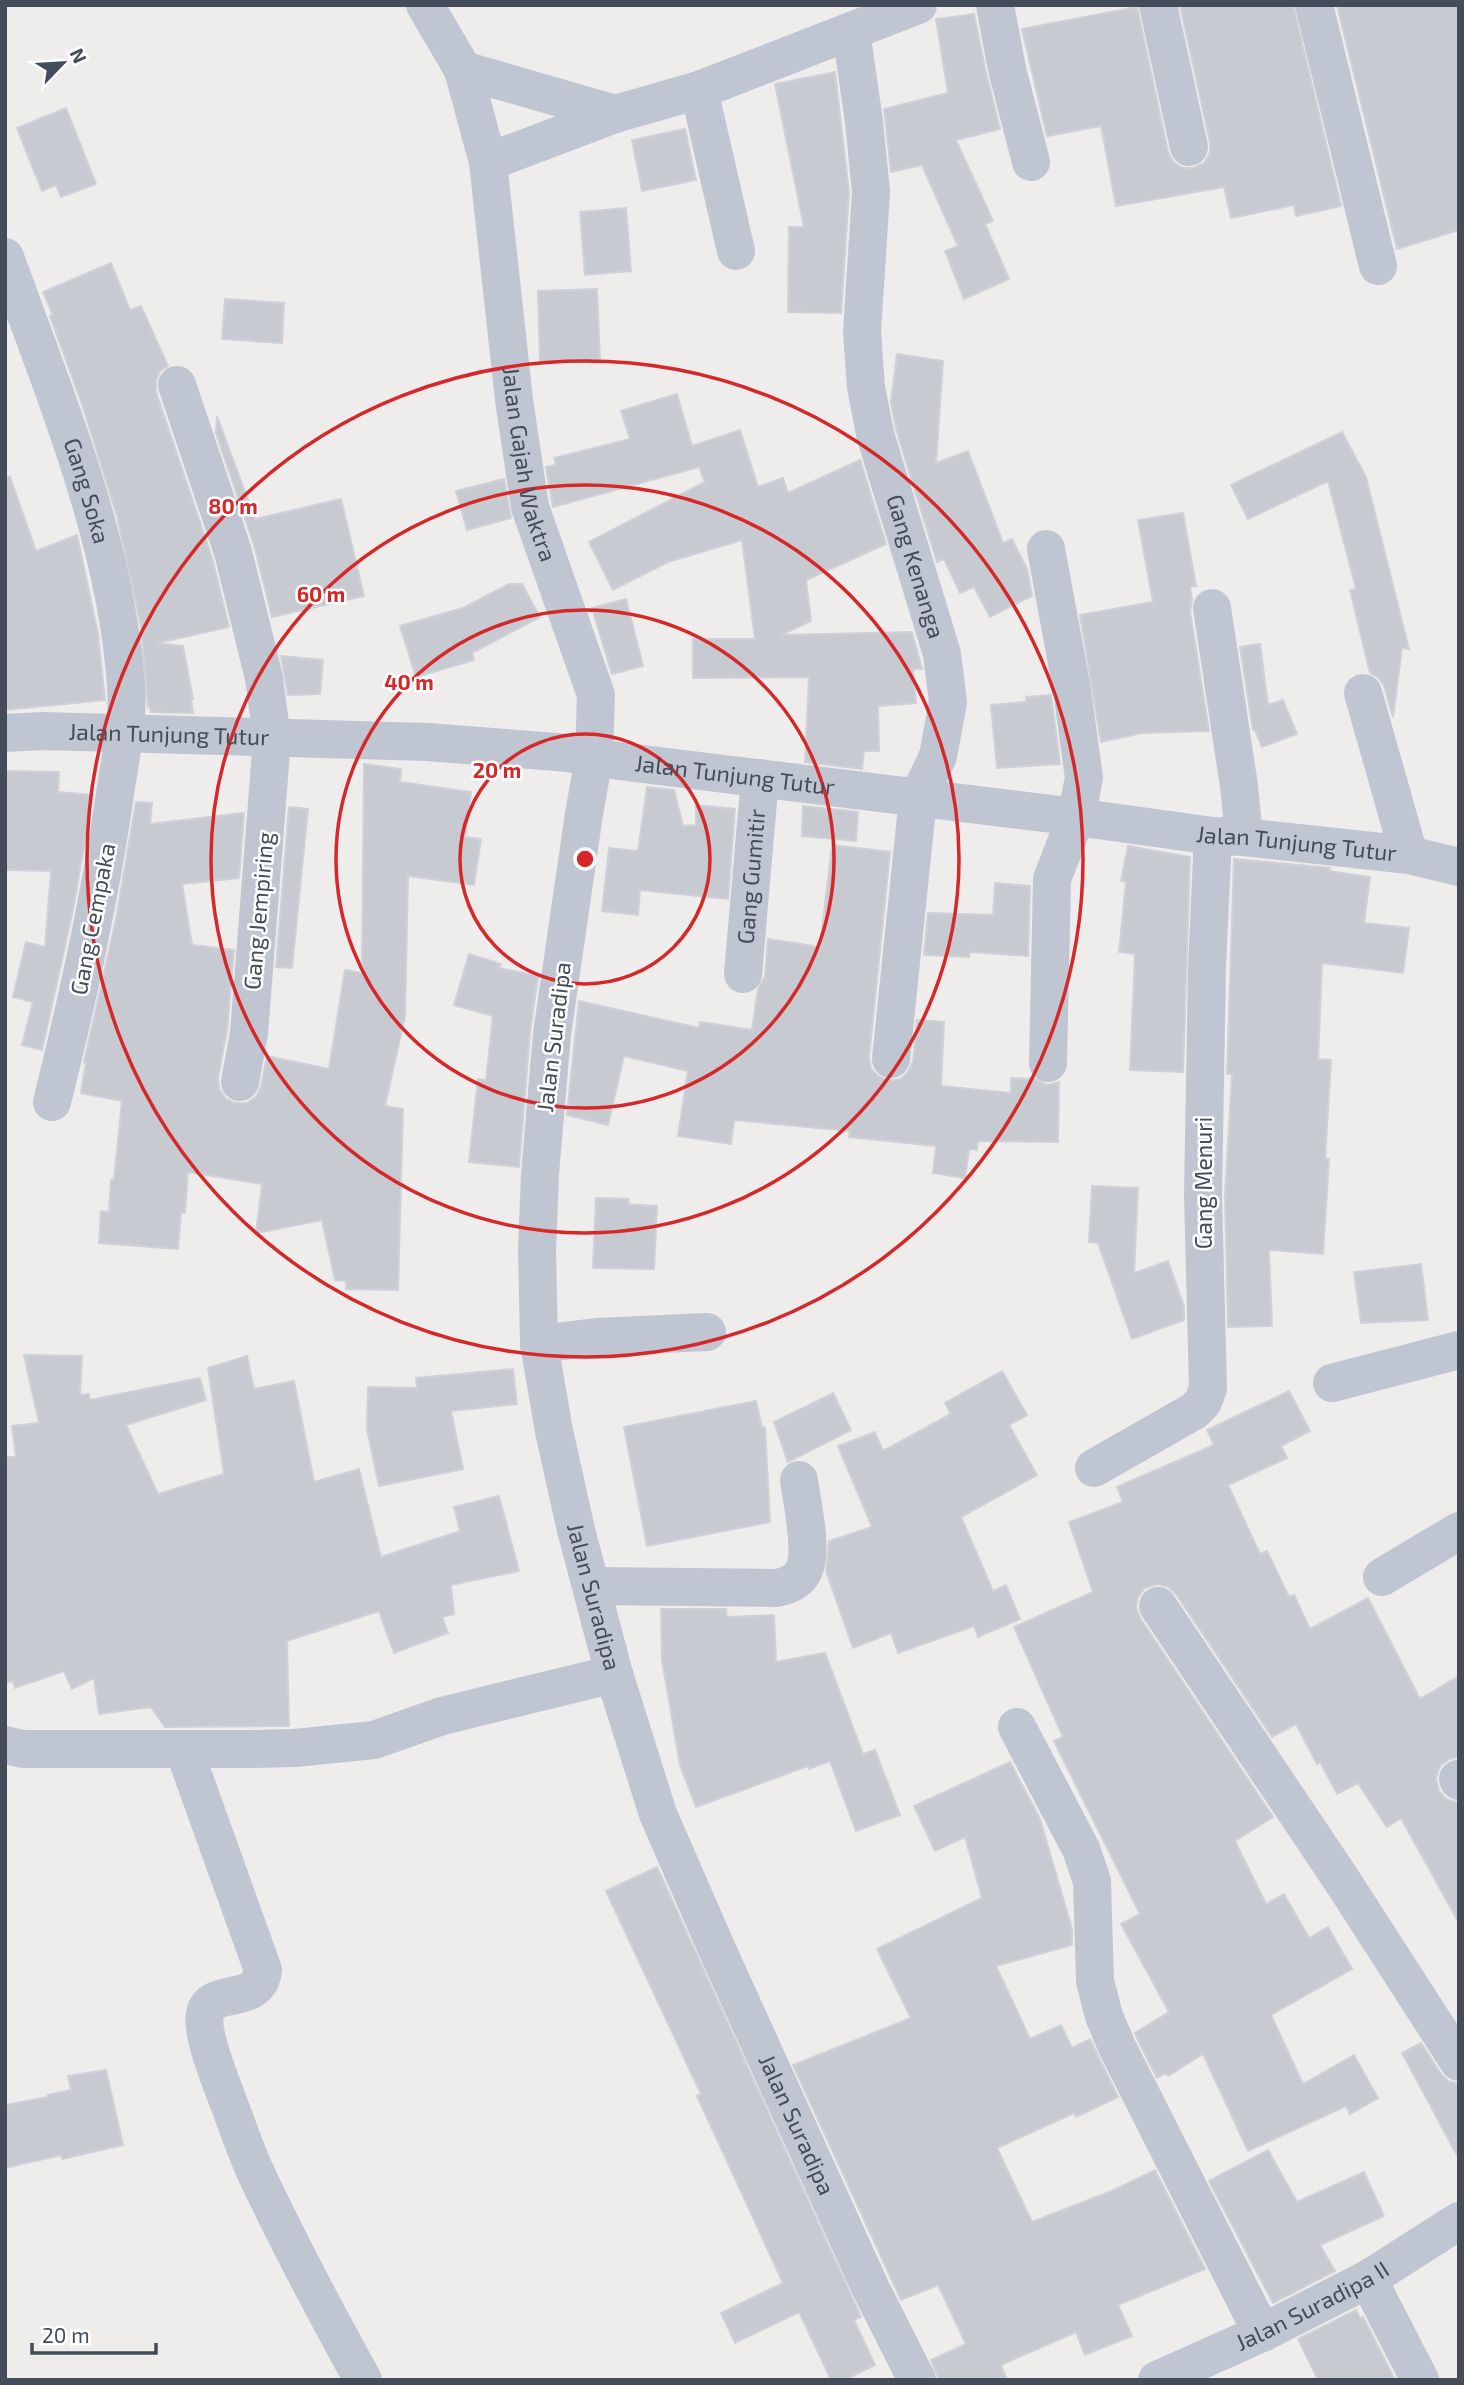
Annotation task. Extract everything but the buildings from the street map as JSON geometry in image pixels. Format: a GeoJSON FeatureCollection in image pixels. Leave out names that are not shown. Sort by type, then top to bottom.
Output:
{"type":"FeatureCollection","features":[{"type":"Feature","properties":{"kind":"street","name":"Jalan Gajah Waktra"},"geometry":{"type":"LineString","coordinates":[[425,5],[463,70],[488,162],[514,400],[530,507],[596,695],[594,758]]}},
{"type":"Feature","properties":{"kind":"street"},"geometry":{"type":"LineString","coordinates":[[488,162],[615,114],[699,90],[918,5]]}},
{"type":"Feature","properties":{"kind":"street"},"geometry":{"type":"LineString","coordinates":[[995,5],[1007,69],[1031,162]]}},
{"type":"Feature","properties":{"kind":"street"},"geometry":{"type":"LineString","coordinates":[[1158,5],[1189,147]]}},
{"type":"Feature","properties":{"kind":"street"},"geometry":{"type":"LineString","coordinates":[[1314,5],[1378,266]]}},
{"type":"Feature","properties":{"kind":"street","name":"Gang Kenanga"},"geometry":{"type":"LineString","coordinates":[[851,31],[864,122],[870,192],[870,229],[862,332],[866,387],[876,434],[942,654],[948,702],[938,756],[918,798],[891,1059]]}},
{"type":"Feature","properties":{"kind":"street"},"geometry":{"type":"LineString","coordinates":[[463,70],[615,114]]}},
{"type":"Feature","properties":{"kind":"street"},"geometry":{"type":"LineString","coordinates":[[699,90],[736,251]]}},
{"type":"Feature","properties":{"kind":"street","name":"Gang Soka"},"geometry":{"type":"LineString","coordinates":[[5,257],[96,520],[115,601],[121,641],[126,687],[124,734]]}},
{"type":"Feature","properties":{"kind":"street","name":"Gang Jempiring"},"geometry":{"type":"LineString","coordinates":[[177,385],[233,552],[264,678],[272,739],[249,1033],[240,1082]]}},
{"type":"Feature","properties":{"kind":"street"},"geometry":{"type":"LineString","coordinates":[[1046,549],[1072,690],[1084,778],[1076,817],[1052,878],[1048,1063]]}},
{"type":"Feature","properties":{"kind":"street","name":"Gang Menuri"},"geometry":{"type":"LineString","coordinates":[[1094,1468],[1194,1410],[1203,1402],[1208,1388],[1203,1195],[1207,967],[1228,836],[1239,786],[1212,608]]}},
{"type":"Feature","properties":{"kind":"street"},"geometry":{"type":"LineString","coordinates":[[1363,693],[1409,855]]}},
{"type":"Feature","properties":{"kind":"street","name":"Jalan Tunjung Tutur"},"geometry":{"type":"LineString","coordinates":[[5,733],[43,731],[427,742],[569,753],[1228,836],[1409,855],[1459,867]]}},
{"type":"Feature","properties":{"kind":"street","name":"Gang Cempaka"},"geometry":{"type":"LineString","coordinates":[[52,1102],[76,1006],[105,862],[124,734]]}},
{"type":"Feature","properties":{"kind":"street","name":"Jalan Suradipa"},"geometry":{"type":"LineString","coordinates":[[594,758],[552,1034],[540,1174],[537,1250],[539,1343],[554,1431],[576,1530],[614,1674],[658,1814],[872,2289],[916,2380]]}},
{"type":"Feature","properties":{"kind":"street","name":"Gang Gumitir"},"geometry":{"type":"LineString","coordinates":[[743,974],[760,778]]}},
{"type":"Feature","properties":{"kind":"street"},"geometry":{"type":"LineString","coordinates":[[539,1343],[596,1337],[707,1332]]}},
{"type":"Feature","properties":{"kind":"street"},"geometry":{"type":"LineString","coordinates":[[1332,1383],[1459,1350]]}},
{"type":"Feature","properties":{"kind":"street"},"geometry":{"type":"LineString","coordinates":[[592,1586],[776,1588],[792,1584],[804,1571],[807,1548],[799,1480]]}},
{"type":"Feature","properties":{"kind":"street"},"geometry":{"type":"LineString","coordinates":[[1382,1577],[1459,1531]]}},
{"type":"Feature","properties":{"kind":"street"},"geometry":{"type":"LineString","coordinates":[[1158,1606],[1341,1879],[1459,2062]]}},
{"type":"Feature","properties":{"kind":"street"},"geometry":{"type":"LineString","coordinates":[[11,1751],[295,1748],[374,1740],[442,1716],[614,1674]]}},
{"type":"Feature","properties":{"kind":"street"},"geometry":{"type":"LineString","coordinates":[[1017,1727],[1081,1849],[1092,1881],[1095,1981],[1104,2016],[1117,2047],[1262,2333]]}},
{"type":"Feature","properties":{"kind":"street"},"geometry":{"type":"LineString","coordinates":[[184,1750],[263,1970],[260,1984],[255,1989],[215,2001],[207,2008],[204,2015],[205,2027],[214,2065],[254,2168],[301,2266],[363,2380]]}},
{"type":"Feature","properties":{"kind":"street","name":"Jalan Suradipa II"},"geometry":{"type":"LineString","coordinates":[[1157,2380],[1262,2333],[1368,2279],[1459,2221]]}},
{"type":"Feature","properties":{"kind":"street"},"geometry":{"type":"LineString","coordinates":[[1368,2279],[1420,2380]]}}]}
